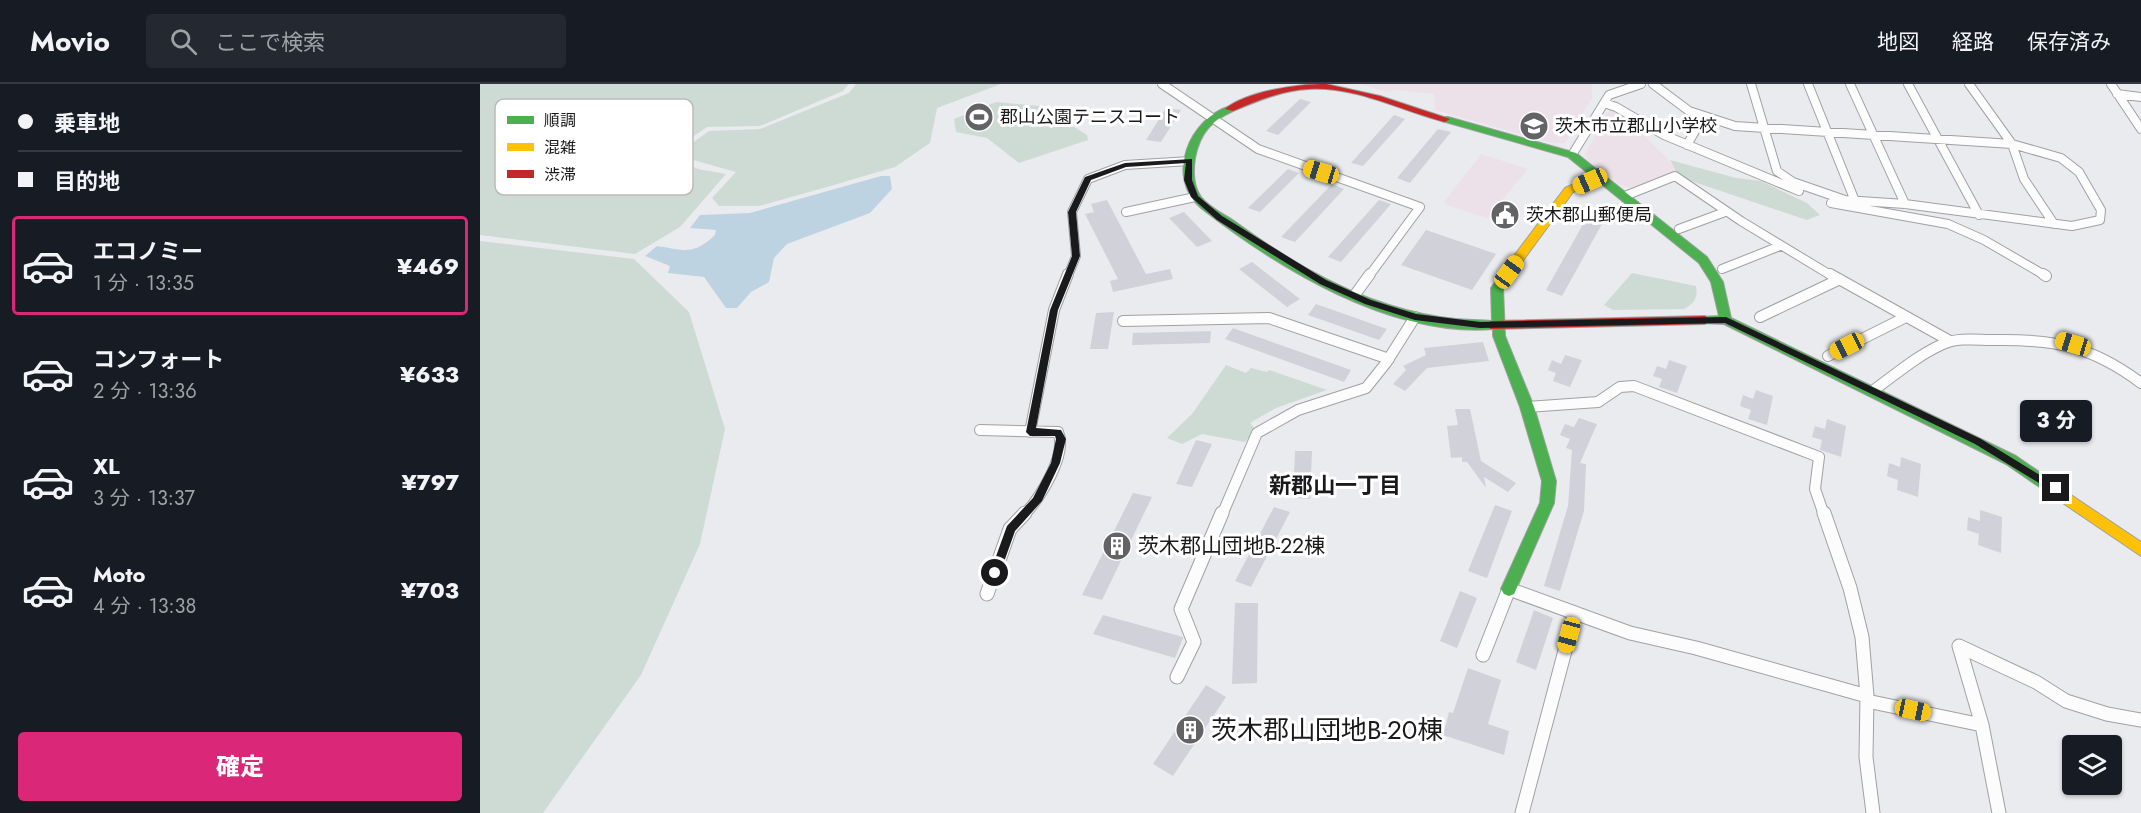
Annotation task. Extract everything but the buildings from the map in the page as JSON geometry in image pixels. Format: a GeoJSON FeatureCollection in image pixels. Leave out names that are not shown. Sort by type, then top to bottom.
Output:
{"type":"FeatureCollection","features":[{"type":"Feature","properties":{"kind":"street"},"geometry":{"type":"LineString","coordinates":[[1162,84],[1258,149],[1420,207],[1354,296]]}},
{"type":"Feature","properties":{"kind":"street"},"geometry":{"type":"LineString","coordinates":[[1572,155],[1609,95],[1641,84]]}},
{"type":"Feature","properties":{"kind":"street"},"geometry":{"type":"LineString","coordinates":[[1653,84],[1689,111],[1735,126],[1764,128],[1826,132],[1938,139],[2012,144],[2061,158],[2079,172],[2101,210],[2100,220],[2072,226],[1905,204],[1845,200],[1793,182],[1777,171],[1764,128],[1750,84]]}},
{"type":"Feature","properties":{"kind":"street"},"geometry":{"type":"LineString","coordinates":[[1808,84],[1856,201]]}},
{"type":"Feature","properties":{"kind":"street"},"geometry":{"type":"LineString","coordinates":[[1850,84],[1905,204]]}},
{"type":"Feature","properties":{"kind":"street"},"geometry":{"type":"LineString","coordinates":[[1908,84],[1979,215]]}},
{"type":"Feature","properties":{"kind":"street"},"geometry":{"type":"LineString","coordinates":[[1969,84],[2012,144],[2024,179],[2054,224]]}},
{"type":"Feature","properties":{"kind":"street"},"geometry":{"type":"LineString","coordinates":[[2111,84],[2138,120],[2141,129]]}},
{"type":"Feature","properties":{"kind":"street"},"geometry":{"type":"LineString","coordinates":[[1726,320],[1717,282],[1703,260],[1572,155],[1346,91],[1312,85],[1264,95],[1211,117],[1199,130],[1190,161],[1188,180],[1194,197],[1251,240],[1323,282],[1354,296],[1415,317],[1480,325],[1726,320],[1874,390],[2011,460],[2141,550]]}},
{"type":"Feature","properties":{"kind":"street"},"geometry":{"type":"LineString","coordinates":[[2117,94],[2141,96]]}},
{"type":"Feature","properties":{"kind":"street"},"geometry":{"type":"LineString","coordinates":[[1604,103],[1616,107],[1664,135],[1845,208],[1922,217],[1952,225],[2046,276]]}},
{"type":"Feature","properties":{"kind":"street"},"geometry":{"type":"LineString","coordinates":[[1687,145],[1703,117]]}},
{"type":"Feature","properties":{"kind":"street"},"geometry":{"type":"LineString","coordinates":[[1030,432],[1054,310],[1076,256],[1072,212],[1088,179],[1125,165],[1190,161]]}},
{"type":"Feature","properties":{"kind":"street"},"geometry":{"type":"LineString","coordinates":[[1483,655],[1547,503],[1549,481],[1527,407],[1499,336],[1497,288],[1569,190],[1599,176]]}},
{"type":"Feature","properties":{"kind":"street"},"geometry":{"type":"LineString","coordinates":[[1625,196],[1676,176],[1725,212],[1780,246],[1950,341]]}},
{"type":"Feature","properties":{"kind":"street"},"geometry":{"type":"LineString","coordinates":[[1126,212],[1194,197]]}},
{"type":"Feature","properties":{"kind":"street"},"geometry":{"type":"LineString","coordinates":[[1680,229],[1725,212]]}},
{"type":"Feature","properties":{"kind":"street"},"geometry":{"type":"LineString","coordinates":[[1722,269],[1780,246]]}},
{"type":"Feature","properties":{"kind":"street"},"geometry":{"type":"LineString","coordinates":[[1760,317],[1838,280]]}},
{"type":"Feature","properties":{"kind":"street"},"geometry":{"type":"LineString","coordinates":[[1177,676],[1194,642],[1181,609],[1257,433],[1298,410],[1366,388],[1389,359],[1415,317]]}},
{"type":"Feature","properties":{"kind":"street"},"geometry":{"type":"LineString","coordinates":[[1828,356],[1906,317]]}},
{"type":"Feature","properties":{"kind":"street"},"geometry":{"type":"LineString","coordinates":[[1123,321],[1269,318],[1389,359]]}},
{"type":"Feature","properties":{"kind":"street"},"geometry":{"type":"LineString","coordinates":[[1874,390],[1950,341],[2018,338],[2060,340],[2086,348],[2109,359],[2141,383]]}},
{"type":"Feature","properties":{"kind":"street"},"geometry":{"type":"LineString","coordinates":[[1527,407],[1598,402],[1620,387],[1635,386],[1819,457],[1815,489],[1850,588],[1862,637],[1867,698],[1866,757],[1873,813]]}},
{"type":"Feature","properties":{"kind":"street"},"geometry":{"type":"LineString","coordinates":[[980,430],[1058,432],[1061,439],[1056,463],[1037,501],[1010,529],[987,594]]}},
{"type":"Feature","properties":{"kind":"street"},"geometry":{"type":"LineString","coordinates":[[1509,589],[1630,633],[1696,648],[1867,698],[1982,725]]}},
{"type":"Feature","properties":{"kind":"street"},"geometry":{"type":"LineString","coordinates":[[1522,813],[1575,613]]}},
{"type":"Feature","properties":{"kind":"street"},"geometry":{"type":"LineString","coordinates":[[1999,813],[1982,725],[1959,646],[2036,682],[2066,701],[2107,714],[2141,720]]}},
{"type":"Feature","properties":{"kind":"shaded area"},"geometry":{"type":"Polygon","coordinates":[[[480,84],[849,84],[843,91],[760,126],[707,127],[693,137],[693,99],[495,99],[495,195],[693,195],[693,167],[726,174],[680,227],[635,254],[480,235],[480,84]]]}},
{"type":"Feature","properties":{"kind":"shaded area"},"geometry":{"type":"Polygon","coordinates":[[[856,84],[1001,84],[937,108],[930,143],[895,167],[759,206],[719,206],[712,198],[736,172],[693,160],[693,142],[709,131],[760,129],[849,93],[856,84]]]}},
{"type":"Feature","properties":{"kind":"shaded area","name":"茨木市立郡山小学校"},"geometry":{"type":"Polygon","coordinates":[[[1360,84],[1592,84],[1592,98],[1565,143],[1552,143],[1435,110],[1434,94],[1394,90],[1387,92],[1360,84]]]}},
{"type":"Feature","properties":{"kind":"shaded area"},"geometry":{"type":"Polygon","coordinates":[[[996,102],[1040,106],[1087,135],[1088,140],[1019,163],[987,138],[956,132],[954,119],[996,102]]]}},
{"type":"Feature","properties":{"kind":"shaded area"},"geometry":{"type":"Polygon","coordinates":[[[1616,108],[1665,156],[1678,173],[1636,190],[1620,185],[1589,162],[1585,154],[1609,110],[1616,108]]]}},
{"type":"Feature","properties":{"kind":"shaded area"},"geometry":{"type":"Polygon","coordinates":[[[1481,154],[1528,169],[1487,218],[1449,206],[1444,202],[1481,154]]]}},
{"type":"Feature","properties":{"kind":"shaded area"},"geometry":{"type":"Polygon","coordinates":[[[1670,160],[1736,178],[1761,181],[1807,203],[1820,215],[1807,220],[1691,181],[1678,175],[1670,160]]]}},
{"type":"Feature","properties":{"kind":"shaded area"},"geometry":{"type":"Polygon","coordinates":[[[480,241],[634,259],[689,312],[725,429],[700,544],[641,675],[543,813],[480,813],[480,241]]]}},
{"type":"Feature","properties":{"kind":"shaded area"},"geometry":{"type":"Polygon","coordinates":[[[1632,273],[1696,286],[1695,299],[1684,309],[1613,310],[1604,305],[1632,273]]]}},
{"type":"Feature","properties":{"kind":"shaded area"},"geometry":{"type":"Polygon","coordinates":[[[1226,365],[1246,373],[1251,368],[1267,372],[1269,370],[1327,390],[1276,408],[1250,423],[1256,430],[1245,442],[1202,434],[1182,444],[1167,438],[1192,414],[1226,365]]]}},
{"type":"Feature","properties":{"kind":"water"},"geometry":{"type":"Polygon","coordinates":[[[881,176],[890,176],[892,189],[870,213],[787,244],[774,258],[769,282],[751,292],[737,308],[726,308],[704,277],[668,273],[670,266],[645,256],[657,246],[688,250],[707,242],[715,235],[716,230],[690,228],[700,215],[750,213],[881,176]]]}},
{"type":"Feature","properties":{"kind":"traffic: fast"},"geometry":{"type":"LineString","coordinates":[[1230,109],[1209,121],[1199,132],[1193,146],[1189,180],[1196,198],[1204,206],[1287,263],[1352,296],[1420,318],[1491,325]]}},
{"type":"Feature","properties":{"kind":"traffic: fast"},"geometry":{"type":"LineString","coordinates":[[1445,119],[1572,155],[1703,260],[1717,282],[1726,320]]}},
{"type":"Feature","properties":{"kind":"traffic: fast"},"geometry":{"type":"LineString","coordinates":[[1509,589],[1547,503],[1549,481],[1527,407],[1499,336],[1497,288],[1515,263]]}},
{"type":"Feature","properties":{"kind":"traffic: fast"},"geometry":{"type":"LineString","coordinates":[[1705,320],[1726,320],[2011,460],[2059,493]]}},
{"type":"Feature","properties":{"kind":"traffic: slow"},"geometry":{"type":"LineString","coordinates":[[1515,263],[1569,190],[1599,176]]}},
{"type":"Feature","properties":{"kind":"traffic: slow"},"geometry":{"type":"LineString","coordinates":[[2059,493],[2141,550]]}},
{"type":"Feature","properties":{"kind":"traffic: jam"},"geometry":{"type":"LineString","coordinates":[[1230,109],[1299,87],[1324,86],[1358,93],[1445,119]]}},
{"type":"Feature","properties":{"kind":"traffic: jam"},"geometry":{"type":"LineString","coordinates":[[1491,325],[1705,320]]}},
{"type":"Feature","properties":{"kind":"place","name":"郡山公園テニスコート"},"geometry":{"type":"Point","coordinates":[979,117]}},
{"type":"Feature","properties":{"kind":"place","name":"茨木市立郡山小学校"},"geometry":{"type":"Point","coordinates":[1534,126]}},
{"type":"Feature","properties":{"kind":"place","name":"茨木郡山郵便局"},"geometry":{"type":"Point","coordinates":[1505,215]}},
{"type":"Feature","properties":{"kind":"place","name":"茨木郡山団地B-22棟"},"geometry":{"type":"Point","coordinates":[1117,546]}},
{"type":"Feature","properties":{"kind":"place","name":"茨木郡山団地B-20棟"},"geometry":{"type":"Point","coordinates":[1190,730]}},
{"type":"Feature","properties":{"kind":"district","name":"新郡山一丁目"},"geometry":{"type":"Point","coordinates":[1335,485]}},
{"type":"Feature","properties":{"kind":"route"},"geometry":{"type":"LineString","coordinates":[[995,573],[1010,529],[1037,501],[1056,463],[1061,439],[1058,432],[1030,432],[1054,310],[1076,256],[1072,212],[1088,179],[1125,165],[1190,161],[1188,180],[1194,197],[1251,240],[1323,282],[1368,302],[1415,317],[1480,325],[1726,320],[1978,441],[2056,488]]}}]}
